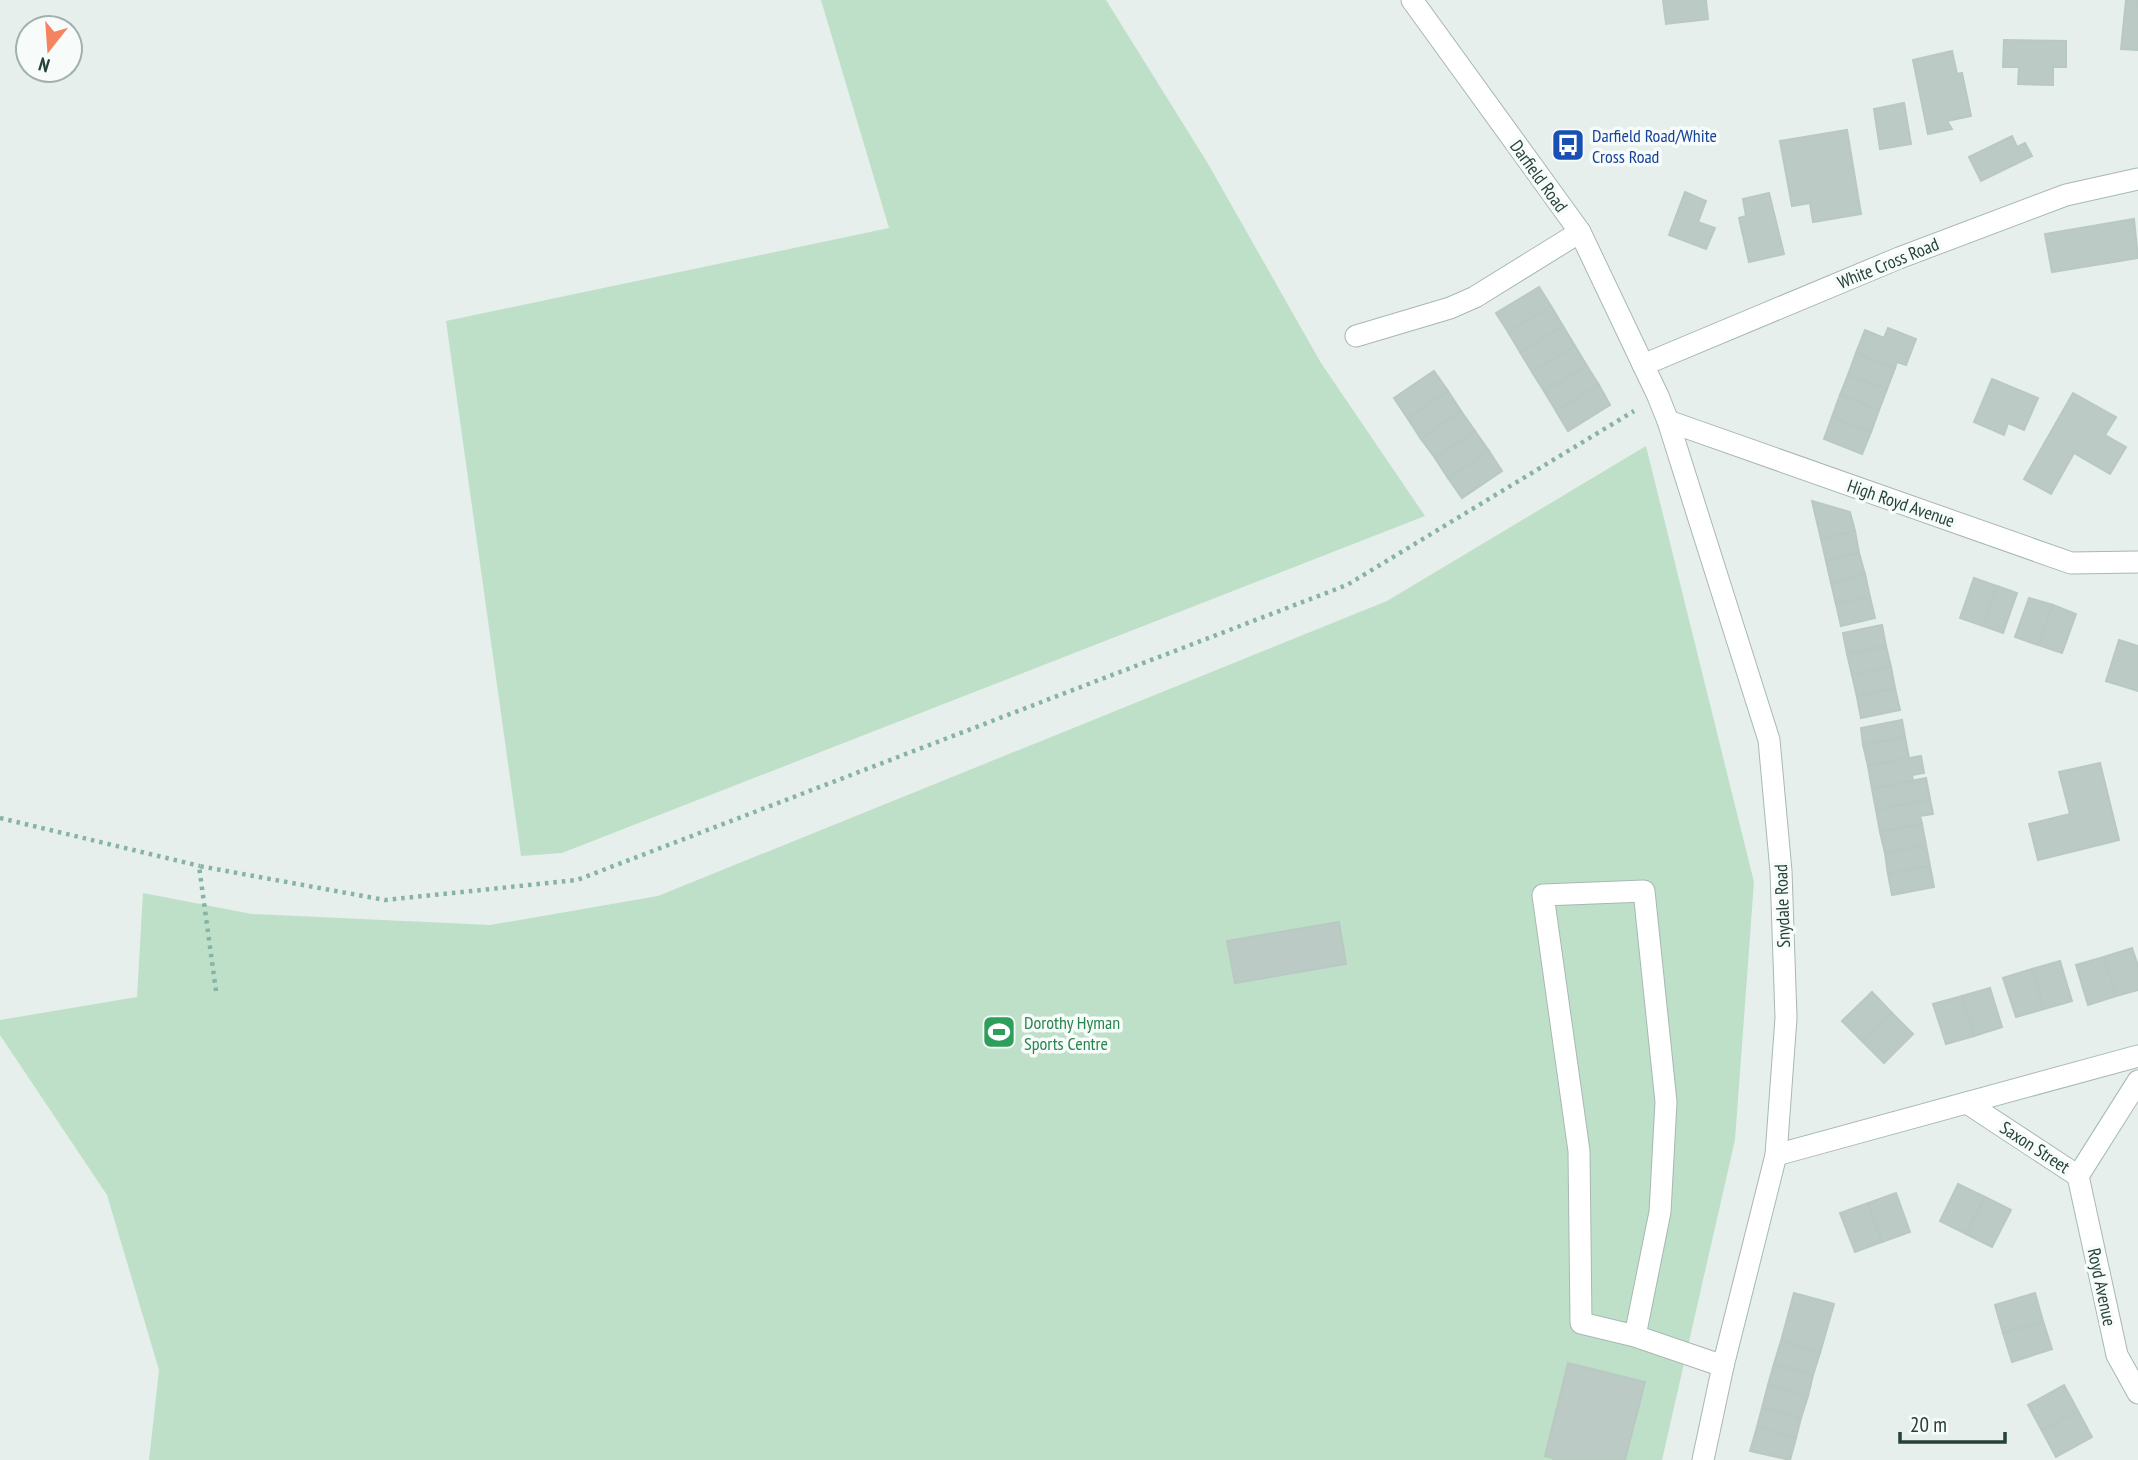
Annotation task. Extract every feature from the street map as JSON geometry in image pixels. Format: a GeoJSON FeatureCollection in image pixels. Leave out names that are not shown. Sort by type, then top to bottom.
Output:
{"type":"FeatureCollection","features":[{"type":"Feature","properties":{"kind":"street","name":"Darfield Road"},"geometry":{"type":"LineString","coordinates":[[1412,0],[1580,232],[1643,365]]}},
{"type":"Feature","properties":{"kind":"street","name":"White Cross Road"},"geometry":{"type":"LineString","coordinates":[[1643,365],[1899,258],[2053,199],[2138,179]]}},
{"type":"Feature","properties":{"kind":"street"},"geometry":{"type":"LineString","coordinates":[[1356,336],[1450,308],[1475,297],[1580,232]]}},
{"type":"Feature","properties":{"kind":"street","name":"Snydale Road"},"geometry":{"type":"LineString","coordinates":[[1643,365],[1668,421],[1769,740],[1782,870],[1786,1018],[1776,1155],[1723,1366],[1703,1460]]}},
{"type":"Feature","properties":{"kind":"street","name":"High Royd Avenue"},"geometry":{"type":"LineString","coordinates":[[1668,421],[2071,563],[2138,562]]}},
{"type":"Feature","properties":{"kind":"street"},"geometry":{"type":"LineString","coordinates":[[1635,1336],[1660,1212],[1666,1102],[1644,891],[1543,895],[1579,1151],[1581,1324],[1635,1336],[1723,1366]]}},
{"type":"Feature","properties":{"kind":"street","name":"Saxon Street"},"geometry":{"type":"LineString","coordinates":[[1776,1155],[2138,1056]]}},
{"type":"Feature","properties":{"kind":"street","name":"Saxon Street"},"geometry":{"type":"LineString","coordinates":[[1967,1102],[2078,1176],[2138,1081]]}},
{"type":"Feature","properties":{"kind":"street","name":"Royd Avenue"},"geometry":{"type":"LineString","coordinates":[[2078,1176],[2117,1355],[2138,1393]]}},
{"type":"Feature","properties":{"kind":"path"},"geometry":{"type":"LineString","coordinates":[[216,991],[199,866],[385,900],[577,880],[1347,584],[1658,396]]}},
{"type":"Feature","properties":{"kind":"path"},"geometry":{"type":"LineString","coordinates":[[0,818],[208,868]]}},
{"type":"Feature","properties":{"kind":"green space"},"geometry":{"type":"Polygon","coordinates":[[[821,0],[1106,0],[1207,162],[1321,363],[1425,516],[562,853],[521,856],[446,321],[889,228],[821,0]]]}},
{"type":"Feature","properties":{"kind":"green space","name":"Dorothy Hyman Sports Centre"},"geometry":{"type":"Polygon","coordinates":[[[1646,446],[1754,882],[1735,1140],[1662,1460],[149,1460],[159,1370],[107,1195],[0,1035],[0,1020],[137,997],[143,893],[252,914],[490,925],[658,896],[1387,601],[1646,446]]]}},
{"type":"Feature","properties":{"kind":"building"},"geometry":{"type":"Polygon","coordinates":[[[1663,0],[1706,0],[1708,19],[1666,24],[1663,0]]]}},
{"type":"Feature","properties":{"kind":"building"},"geometry":{"type":"Polygon","coordinates":[[[2126,0],[2138,0],[2138,50],[2121,49],[2126,0]]]}},
{"type":"Feature","properties":{"kind":"building"},"geometry":{"type":"Polygon","coordinates":[[[2004,40],[2066,41],[2066,67],[2053,67],[2053,85],[2018,84],[2019,67],[2003,67],[2004,40]]]}},
{"type":"Feature","properties":{"kind":"building"},"geometry":{"type":"Polygon","coordinates":[[[1952,51],[1957,74],[1962,73],[1971,116],[1947,121],[1952,129],[1928,134],[1913,60],[1952,51]]]}},
{"type":"Feature","properties":{"kind":"building"},"geometry":{"type":"Polygon","coordinates":[[[1904,103],[1911,144],[1880,149],[1874,109],[1904,103]]]}},
{"type":"Feature","properties":{"kind":"building"},"geometry":{"type":"Polygon","coordinates":[[[1847,130],[1861,214],[1813,222],[1810,203],[1792,206],[1780,141],[1847,130]]]}},
{"type":"Feature","properties":{"kind":"building"},"geometry":{"type":"Polygon","coordinates":[[[2012,136],[2017,147],[2025,143],[2032,156],[1981,181],[1969,157],[2012,136]]]}},
{"type":"Feature","properties":{"kind":"building"},"geometry":{"type":"Polygon","coordinates":[[[1685,192],[1706,201],[1698,222],[1715,228],[1706,249],[1669,235],[1685,192]]]}},
{"type":"Feature","properties":{"kind":"building"},"geometry":{"type":"Polygon","coordinates":[[[1769,193],[1784,254],[1749,262],[1739,218],[1746,216],[1743,199],[1769,193]]]}},
{"type":"Feature","properties":{"kind":"building"},"geometry":{"type":"Polygon","coordinates":[[[2134,219],[2138,258],[2052,272],[2045,234],[2134,219]]]}},
{"type":"Feature","properties":{"kind":"building"},"geometry":{"type":"Polygon","coordinates":[[[1539,287],[1551,306],[1508,332],[1496,313],[1539,287]]]}},
{"type":"Feature","properties":{"kind":"building"},"geometry":{"type":"Polygon","coordinates":[[[1551,306],[1563,326],[1520,352],[1508,332],[1551,306]]]}},
{"type":"Feature","properties":{"kind":"building"},"geometry":{"type":"Polygon","coordinates":[[[1563,326],[1575,346],[1532,372],[1520,352],[1563,326]]]}},
{"type":"Feature","properties":{"kind":"building"},"geometry":{"type":"Polygon","coordinates":[[[1888,328],[1916,339],[1906,365],[1897,362],[1895,368],[1856,353],[1865,330],[1884,338],[1888,328]]]}},
{"type":"Feature","properties":{"kind":"building"},"geometry":{"type":"Polygon","coordinates":[[[1575,346],[1587,366],[1544,391],[1532,372],[1575,346]]]}},
{"type":"Feature","properties":{"kind":"building"},"geometry":{"type":"Polygon","coordinates":[[[1856,353],[1895,368],[1887,389],[1848,375],[1856,353]]]}},
{"type":"Feature","properties":{"kind":"building"},"geometry":{"type":"Polygon","coordinates":[[[1587,366],[1599,385],[1556,411],[1544,391],[1587,366]]]}},
{"type":"Feature","properties":{"kind":"building"},"geometry":{"type":"Polygon","coordinates":[[[1434,371],[1448,391],[1408,419],[1394,398],[1434,371]]]}},
{"type":"Feature","properties":{"kind":"building"},"geometry":{"type":"Polygon","coordinates":[[[1848,375],[1887,389],[1879,410],[1840,395],[1848,375]]]}},
{"type":"Feature","properties":{"kind":"building"},"geometry":{"type":"Polygon","coordinates":[[[1992,379],[2038,398],[2024,430],[2008,423],[2004,435],[1974,422],[1992,379]]]}},
{"type":"Feature","properties":{"kind":"building"},"geometry":{"type":"Polygon","coordinates":[[[1599,385],[1610,405],[1568,431],[1556,411],[1599,385]]]}},
{"type":"Feature","properties":{"kind":"building"},"geometry":{"type":"Polygon","coordinates":[[[1448,391],[1461,411],[1421,439],[1408,419],[1448,391]]]}},
{"type":"Feature","properties":{"kind":"building"},"geometry":{"type":"Polygon","coordinates":[[[2073,393],[2116,417],[2105,435],[2126,447],[2110,474],[2074,453],[2051,494],[2024,479],[2073,393]]]}},
{"type":"Feature","properties":{"kind":"building"},"geometry":{"type":"Polygon","coordinates":[[[1840,395],[1879,410],[1871,432],[1832,417],[1840,395]]]}},
{"type":"Feature","properties":{"kind":"building"},"geometry":{"type":"Polygon","coordinates":[[[1461,411],[1475,431],[1435,458],[1421,439],[1461,411]]]}},
{"type":"Feature","properties":{"kind":"building"},"geometry":{"type":"Polygon","coordinates":[[[1832,417],[1871,432],[1862,454],[1824,439],[1832,417]]]}},
{"type":"Feature","properties":{"kind":"building"},"geometry":{"type":"Polygon","coordinates":[[[1475,431],[1489,451],[1448,478],[1435,458],[1475,431]]]}},
{"type":"Feature","properties":{"kind":"building"},"geometry":{"type":"Polygon","coordinates":[[[1489,451],[1502,471],[1462,498],[1448,478],[1489,451]]]}},
{"type":"Feature","properties":{"kind":"building"},"geometry":{"type":"Polygon","coordinates":[[[1812,501],[1850,512],[1855,531],[1821,539],[1812,501]]]}},
{"type":"Feature","properties":{"kind":"building"},"geometry":{"type":"Polygon","coordinates":[[[1855,531],[1859,553],[1826,561],[1821,539],[1855,531]]]}},
{"type":"Feature","properties":{"kind":"building"},"geometry":{"type":"Polygon","coordinates":[[[1859,553],[1865,574],[1831,583],[1826,561],[1859,553]]]}},
{"type":"Feature","properties":{"kind":"building"},"geometry":{"type":"Polygon","coordinates":[[[1865,574],[1870,597],[1836,604],[1831,583],[1865,574]]]}},
{"type":"Feature","properties":{"kind":"building"},"geometry":{"type":"Polygon","coordinates":[[[1974,578],[1997,586],[1983,626],[1960,618],[1974,578]]]}},
{"type":"Feature","properties":{"kind":"building"},"geometry":{"type":"Polygon","coordinates":[[[1997,586],[2017,593],[2003,633],[1983,626],[1997,586]]]}},
{"type":"Feature","properties":{"kind":"building"},"geometry":{"type":"Polygon","coordinates":[[[1870,597],[1875,618],[1841,626],[1836,604],[1870,597]]]}},
{"type":"Feature","properties":{"kind":"building"},"geometry":{"type":"Polygon","coordinates":[[[2029,598],[2053,605],[2038,645],[2015,637],[2029,598]]]}},
{"type":"Feature","properties":{"kind":"building"},"geometry":{"type":"Polygon","coordinates":[[[2053,605],[2076,614],[2062,653],[2038,645],[2053,605]]]}},
{"type":"Feature","properties":{"kind":"building"},"geometry":{"type":"Polygon","coordinates":[[[1882,625],[1886,646],[1847,654],[1843,633],[1882,625]]]}},
{"type":"Feature","properties":{"kind":"building"},"geometry":{"type":"Polygon","coordinates":[[[2119,640],[2138,646],[2138,691],[2106,681],[2119,640]]]}},
{"type":"Feature","properties":{"kind":"building"},"geometry":{"type":"Polygon","coordinates":[[[1886,646],[1891,667],[1852,675],[1847,654],[1886,646]]]}},
{"type":"Feature","properties":{"kind":"building"},"geometry":{"type":"Polygon","coordinates":[[[1891,667],[1895,688],[1857,697],[1852,675],[1891,667]]]}},
{"type":"Feature","properties":{"kind":"building"},"geometry":{"type":"Polygon","coordinates":[[[1895,688],[1900,710],[1861,718],[1857,697],[1895,688]]]}},
{"type":"Feature","properties":{"kind":"building"},"geometry":{"type":"Polygon","coordinates":[[[1902,720],[1905,737],[1863,745],[1861,728],[1902,720]]]}},
{"type":"Feature","properties":{"kind":"building"},"geometry":{"type":"Polygon","coordinates":[[[1905,737],[1909,758],[1868,766],[1863,745],[1905,737]]]}},
{"type":"Feature","properties":{"kind":"building"},"geometry":{"type":"Polygon","coordinates":[[[1921,756],[1924,773],[1912,775],[1913,781],[1872,789],[1868,766],[1921,756]]]}},
{"type":"Feature","properties":{"kind":"building"},"geometry":{"type":"Polygon","coordinates":[[[2100,763],[2119,840],[2038,860],[2029,824],[2070,814],[2059,772],[2100,763]]]}},
{"type":"Feature","properties":{"kind":"building"},"geometry":{"type":"Polygon","coordinates":[[[1926,778],[1930,799],[1876,810],[1872,789],[1926,778]]]}},
{"type":"Feature","properties":{"kind":"building"},"geometry":{"type":"Polygon","coordinates":[[[1930,799],[1933,814],[1920,816],[1922,824],[1880,832],[1876,810],[1930,799]]]}},
{"type":"Feature","properties":{"kind":"building"},"geometry":{"type":"Polygon","coordinates":[[[1922,824],[1926,845],[1885,853],[1880,832],[1922,824]]]}},
{"type":"Feature","properties":{"kind":"building"},"geometry":{"type":"Polygon","coordinates":[[[1926,845],[1930,866],[1888,874],[1885,853],[1926,845]]]}},
{"type":"Feature","properties":{"kind":"building"},"geometry":{"type":"Polygon","coordinates":[[[1930,866],[1934,887],[1892,895],[1888,874],[1930,866]]]}},
{"type":"Feature","properties":{"kind":"building"},"geometry":{"type":"Polygon","coordinates":[[[1339,922],[1346,964],[1235,983],[1227,941],[1339,922]]]}},
{"type":"Feature","properties":{"kind":"building"},"geometry":{"type":"Polygon","coordinates":[[[2132,948],[2138,966],[2138,990],[2116,996],[2104,957],[2132,948]]]}},
{"type":"Feature","properties":{"kind":"building"},"geometry":{"type":"Polygon","coordinates":[[[2104,957],[2116,996],[2088,1005],[2076,965],[2104,957]]]}},
{"type":"Feature","properties":{"kind":"building"},"geometry":{"type":"Polygon","coordinates":[[[2060,961],[2072,1001],[2044,1009],[2032,969],[2060,961]]]}},
{"type":"Feature","properties":{"kind":"building"},"geometry":{"type":"Polygon","coordinates":[[[2032,969],[2044,1009],[2016,1017],[2003,978],[2032,969]]]}},
{"type":"Feature","properties":{"kind":"building"},"geometry":{"type":"Polygon","coordinates":[[[1990,988],[2002,1027],[1974,1036],[1962,996],[1990,988]]]}},
{"type":"Feature","properties":{"kind":"building"},"geometry":{"type":"Polygon","coordinates":[[[1872,992],[1892,1013],[1863,1042],[1842,1021],[1872,992]]]}},
{"type":"Feature","properties":{"kind":"building"},"geometry":{"type":"Polygon","coordinates":[[[1962,996],[1974,1036],[1946,1044],[1933,1004],[1962,996]]]}},
{"type":"Feature","properties":{"kind":"building"},"geometry":{"type":"Polygon","coordinates":[[[1892,1013],[1913,1034],[1884,1063],[1863,1042],[1892,1013]]]}},
{"type":"Feature","properties":{"kind":"building"},"geometry":{"type":"Polygon","coordinates":[[[1958,1184],[1985,1197],[1966,1234],[1940,1221],[1958,1184]]]}},
{"type":"Feature","properties":{"kind":"building"},"geometry":{"type":"Polygon","coordinates":[[[1896,1193],[1910,1232],[1882,1242],[1868,1203],[1896,1193]]]}},
{"type":"Feature","properties":{"kind":"building"},"geometry":{"type":"Polygon","coordinates":[[[1985,1197],[2011,1210],[1992,1247],[1966,1234],[1985,1197]]]}},
{"type":"Feature","properties":{"kind":"building"},"geometry":{"type":"Polygon","coordinates":[[[1868,1203],[1882,1242],[1855,1252],[1840,1213],[1868,1203]]]}},
{"type":"Feature","properties":{"kind":"building"},"geometry":{"type":"Polygon","coordinates":[[[1794,1293],[1834,1304],[1820,1353],[1781,1341],[1794,1293]]]}},
{"type":"Feature","properties":{"kind":"building"},"geometry":{"type":"Polygon","coordinates":[[[2035,1293],[2043,1321],[2003,1333],[1995,1305],[2035,1293]]]}},
{"type":"Feature","properties":{"kind":"building"},"geometry":{"type":"Polygon","coordinates":[[[2043,1321],[2052,1349],[2012,1362],[2003,1333],[2043,1321]]]}},
{"type":"Feature","properties":{"kind":"building"},"geometry":{"type":"Polygon","coordinates":[[[1781,1341],[1820,1353],[1813,1375],[1774,1364],[1781,1341]]]}},
{"type":"Feature","properties":{"kind":"building"},"geometry":{"type":"Polygon","coordinates":[[[1568,1363],[1645,1382],[1625,1460],[1553,1460],[1554,1458],[1545,1456],[1568,1363]]]}},
{"type":"Feature","properties":{"kind":"building"},"geometry":{"type":"Polygon","coordinates":[[[1774,1364],[1813,1375],[1808,1396],[1768,1385],[1774,1364]]]}},
{"type":"Feature","properties":{"kind":"building"},"geometry":{"type":"Polygon","coordinates":[[[1768,1385],[1808,1396],[1801,1418],[1762,1408],[1768,1385]]]}},
{"type":"Feature","properties":{"kind":"building"},"geometry":{"type":"Polygon","coordinates":[[[2064,1385],[2078,1411],[2042,1431],[2028,1405],[2064,1385]]]}},
{"type":"Feature","properties":{"kind":"building"},"geometry":{"type":"Polygon","coordinates":[[[1762,1408],[1801,1418],[1796,1438],[1757,1427],[1762,1408]]]}},
{"type":"Feature","properties":{"kind":"building"},"geometry":{"type":"Polygon","coordinates":[[[2078,1411],[2092,1437],[2056,1457],[2042,1431],[2078,1411]]]}},
{"type":"Feature","properties":{"kind":"building"},"geometry":{"type":"Polygon","coordinates":[[[1757,1427],[1796,1438],[1790,1460],[1750,1451],[1757,1427]]]}},
{"type":"Feature","properties":{"kind":"place","name":"Darfield Road/White Cross Road"},"geometry":{"type":"Point","coordinates":[1568,145]}},
{"type":"Feature","properties":{"kind":"place","name":"Dorothy Hyman Sports Centre"},"geometry":{"type":"Point","coordinates":[999,1032]}}]}
